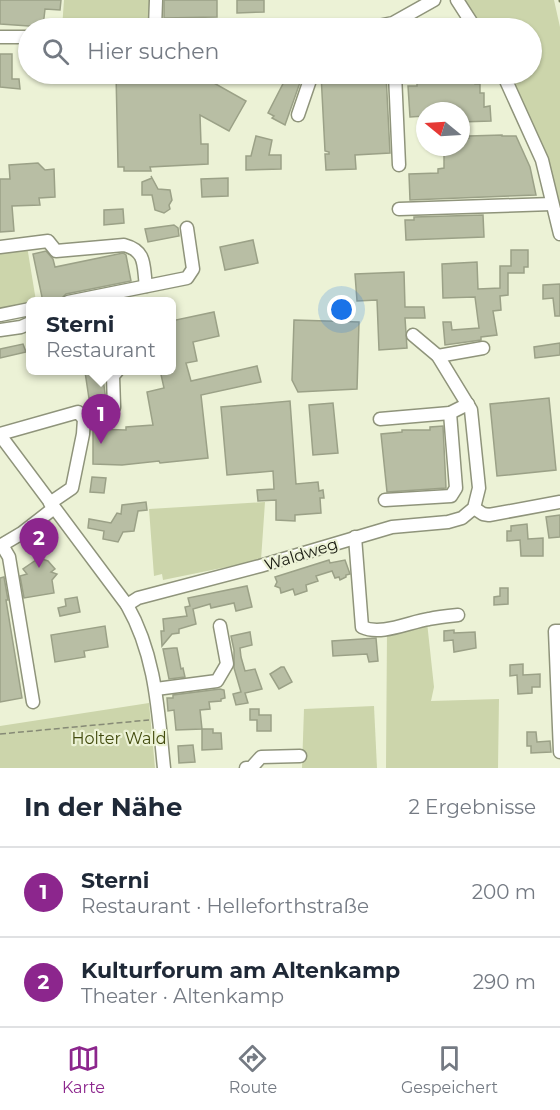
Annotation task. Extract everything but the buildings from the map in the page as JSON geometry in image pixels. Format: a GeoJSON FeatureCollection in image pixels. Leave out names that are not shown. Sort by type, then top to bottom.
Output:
{"type":"FeatureCollection","features":[{"type":"Feature","properties":{"kind":"street"},"geometry":{"type":"LineString","coordinates":[[155,18],[156,0]]}},
{"type":"Feature","properties":{"kind":"street"},"geometry":{"type":"LineString","coordinates":[[406,18],[434,0]]}},
{"type":"Feature","properties":{"kind":"street"},"geometry":{"type":"LineString","coordinates":[[457,0],[468,18]]}},
{"type":"Feature","properties":{"kind":"street"},"geometry":{"type":"LineString","coordinates":[[0,37],[18,37]]}},
{"type":"Feature","properties":{"kind":"street"},"geometry":{"type":"LineString","coordinates":[[298,115],[309,84]]}},
{"type":"Feature","properties":{"kind":"street"},"geometry":{"type":"LineString","coordinates":[[395,84],[399,165]]}},
{"type":"Feature","properties":{"kind":"street"},"geometry":{"type":"LineString","coordinates":[[508,84],[542,160],[560,234]]}},
{"type":"Feature","properties":{"kind":"street"},"geometry":{"type":"LineString","coordinates":[[399,209],[552,204]]}},
{"type":"Feature","properties":{"kind":"street"},"geometry":{"type":"LineString","coordinates":[[93,297],[187,278],[193,268],[187,228]]}},
{"type":"Feature","properties":{"kind":"street"},"geometry":{"type":"LineString","coordinates":[[0,247],[48,241],[56,251],[124,245],[139,252],[146,286]]}},
{"type":"Feature","properties":{"kind":"street"},"geometry":{"type":"LineString","coordinates":[[0,315],[26,310]]}},
{"type":"Feature","properties":{"kind":"street"},"geometry":{"type":"LineString","coordinates":[[0,330],[26,325]]}},
{"type":"Feature","properties":{"kind":"street"},"geometry":{"type":"LineString","coordinates":[[413,335],[438,356],[471,410],[479,488],[474,508],[489,515],[560,502]]}},
{"type":"Feature","properties":{"kind":"street"},"geometry":{"type":"LineString","coordinates":[[438,356],[483,348]]}},
{"type":"Feature","properties":{"kind":"street"},"geometry":{"type":"LineString","coordinates":[[84,419],[114,406],[113,375]]}},
{"type":"Feature","properties":{"kind":"street"},"geometry":{"type":"LineString","coordinates":[[380,419],[450,413],[468,404]]}},
{"type":"Feature","properties":{"kind":"street"},"geometry":{"type":"LineString","coordinates":[[33,702],[9,557],[1,545],[22,534],[52,505],[72,488],[83,434],[84,419],[78,412],[0,435],[52,505],[128,605],[146,646],[156,689],[164,768]]}},
{"type":"Feature","properties":{"kind":"street"},"geometry":{"type":"LineString","coordinates":[[385,500],[451,496],[456,488],[450,413]]}},
{"type":"Feature","properties":{"kind":"street","name":"Waldweg"},"geometry":{"type":"LineString","coordinates":[[128,605],[138,598],[260,566],[392,527],[448,522],[462,518],[474,508]]}},
{"type":"Feature","properties":{"kind":"street"},"geometry":{"type":"LineString","coordinates":[[355,537],[362,627],[378,630],[430,618],[458,615]]}},
{"type":"Feature","properties":{"kind":"street"},"geometry":{"type":"LineString","coordinates":[[156,689],[217,681],[227,664],[220,626]]}},
{"type":"Feature","properties":{"kind":"street"},"geometry":{"type":"LineString","coordinates":[[560,631],[555,631],[560,752]]}},
{"type":"Feature","properties":{"kind":"street"},"geometry":{"type":"LineString","coordinates":[[246,768],[251,768],[261,757],[300,756]]}},
{"type":"Feature","properties":{"kind":"path"},"geometry":{"type":"LineString","coordinates":[[0,734],[159,719]]}},
{"type":"Feature","properties":{"kind":"green space"},"geometry":{"type":"Polygon","coordinates":[[[64,0],[151,0],[151,18],[63,18],[64,0]]]}},
{"type":"Feature","properties":{"kind":"green space"},"geometry":{"type":"Polygon","coordinates":[[[464,0],[554,0],[560,27],[560,213],[545,150],[514,84],[542,84],[542,18],[476,18],[464,0]]]}},
{"type":"Feature","properties":{"kind":"green space"},"geometry":{"type":"Polygon","coordinates":[[[27,246],[35,297],[26,297],[26,304],[0,310],[0,251],[27,246]]]}},
{"type":"Feature","properties":{"kind":"green space"},"geometry":{"type":"Polygon","coordinates":[[[265,502],[261,560],[163,580],[162,574],[154,576],[149,509],[265,502]]]}},
{"type":"Feature","properties":{"kind":"green space"},"geometry":{"type":"Polygon","coordinates":[[[427,622],[434,687],[431,701],[499,699],[498,768],[386,768],[387,632],[427,622]]]}},
{"type":"Feature","properties":{"kind":"green space","name":"Holter Wald"},"geometry":{"type":"Polygon","coordinates":[[[149,703],[155,768],[0,768],[0,726],[149,703]]]}},
{"type":"Feature","properties":{"kind":"green space"},"geometry":{"type":"Polygon","coordinates":[[[374,706],[377,768],[302,768],[304,709],[374,706]]]}},
{"type":"Feature","properties":{"kind":"place","name":"Sterni"},"geometry":{"type":"Point","coordinates":[101,444]}},
{"type":"Feature","properties":{"kind":"place","name":"Kulturforum am Altenkamp"},"geometry":{"type":"Point","coordinates":[39,568]}}]}
